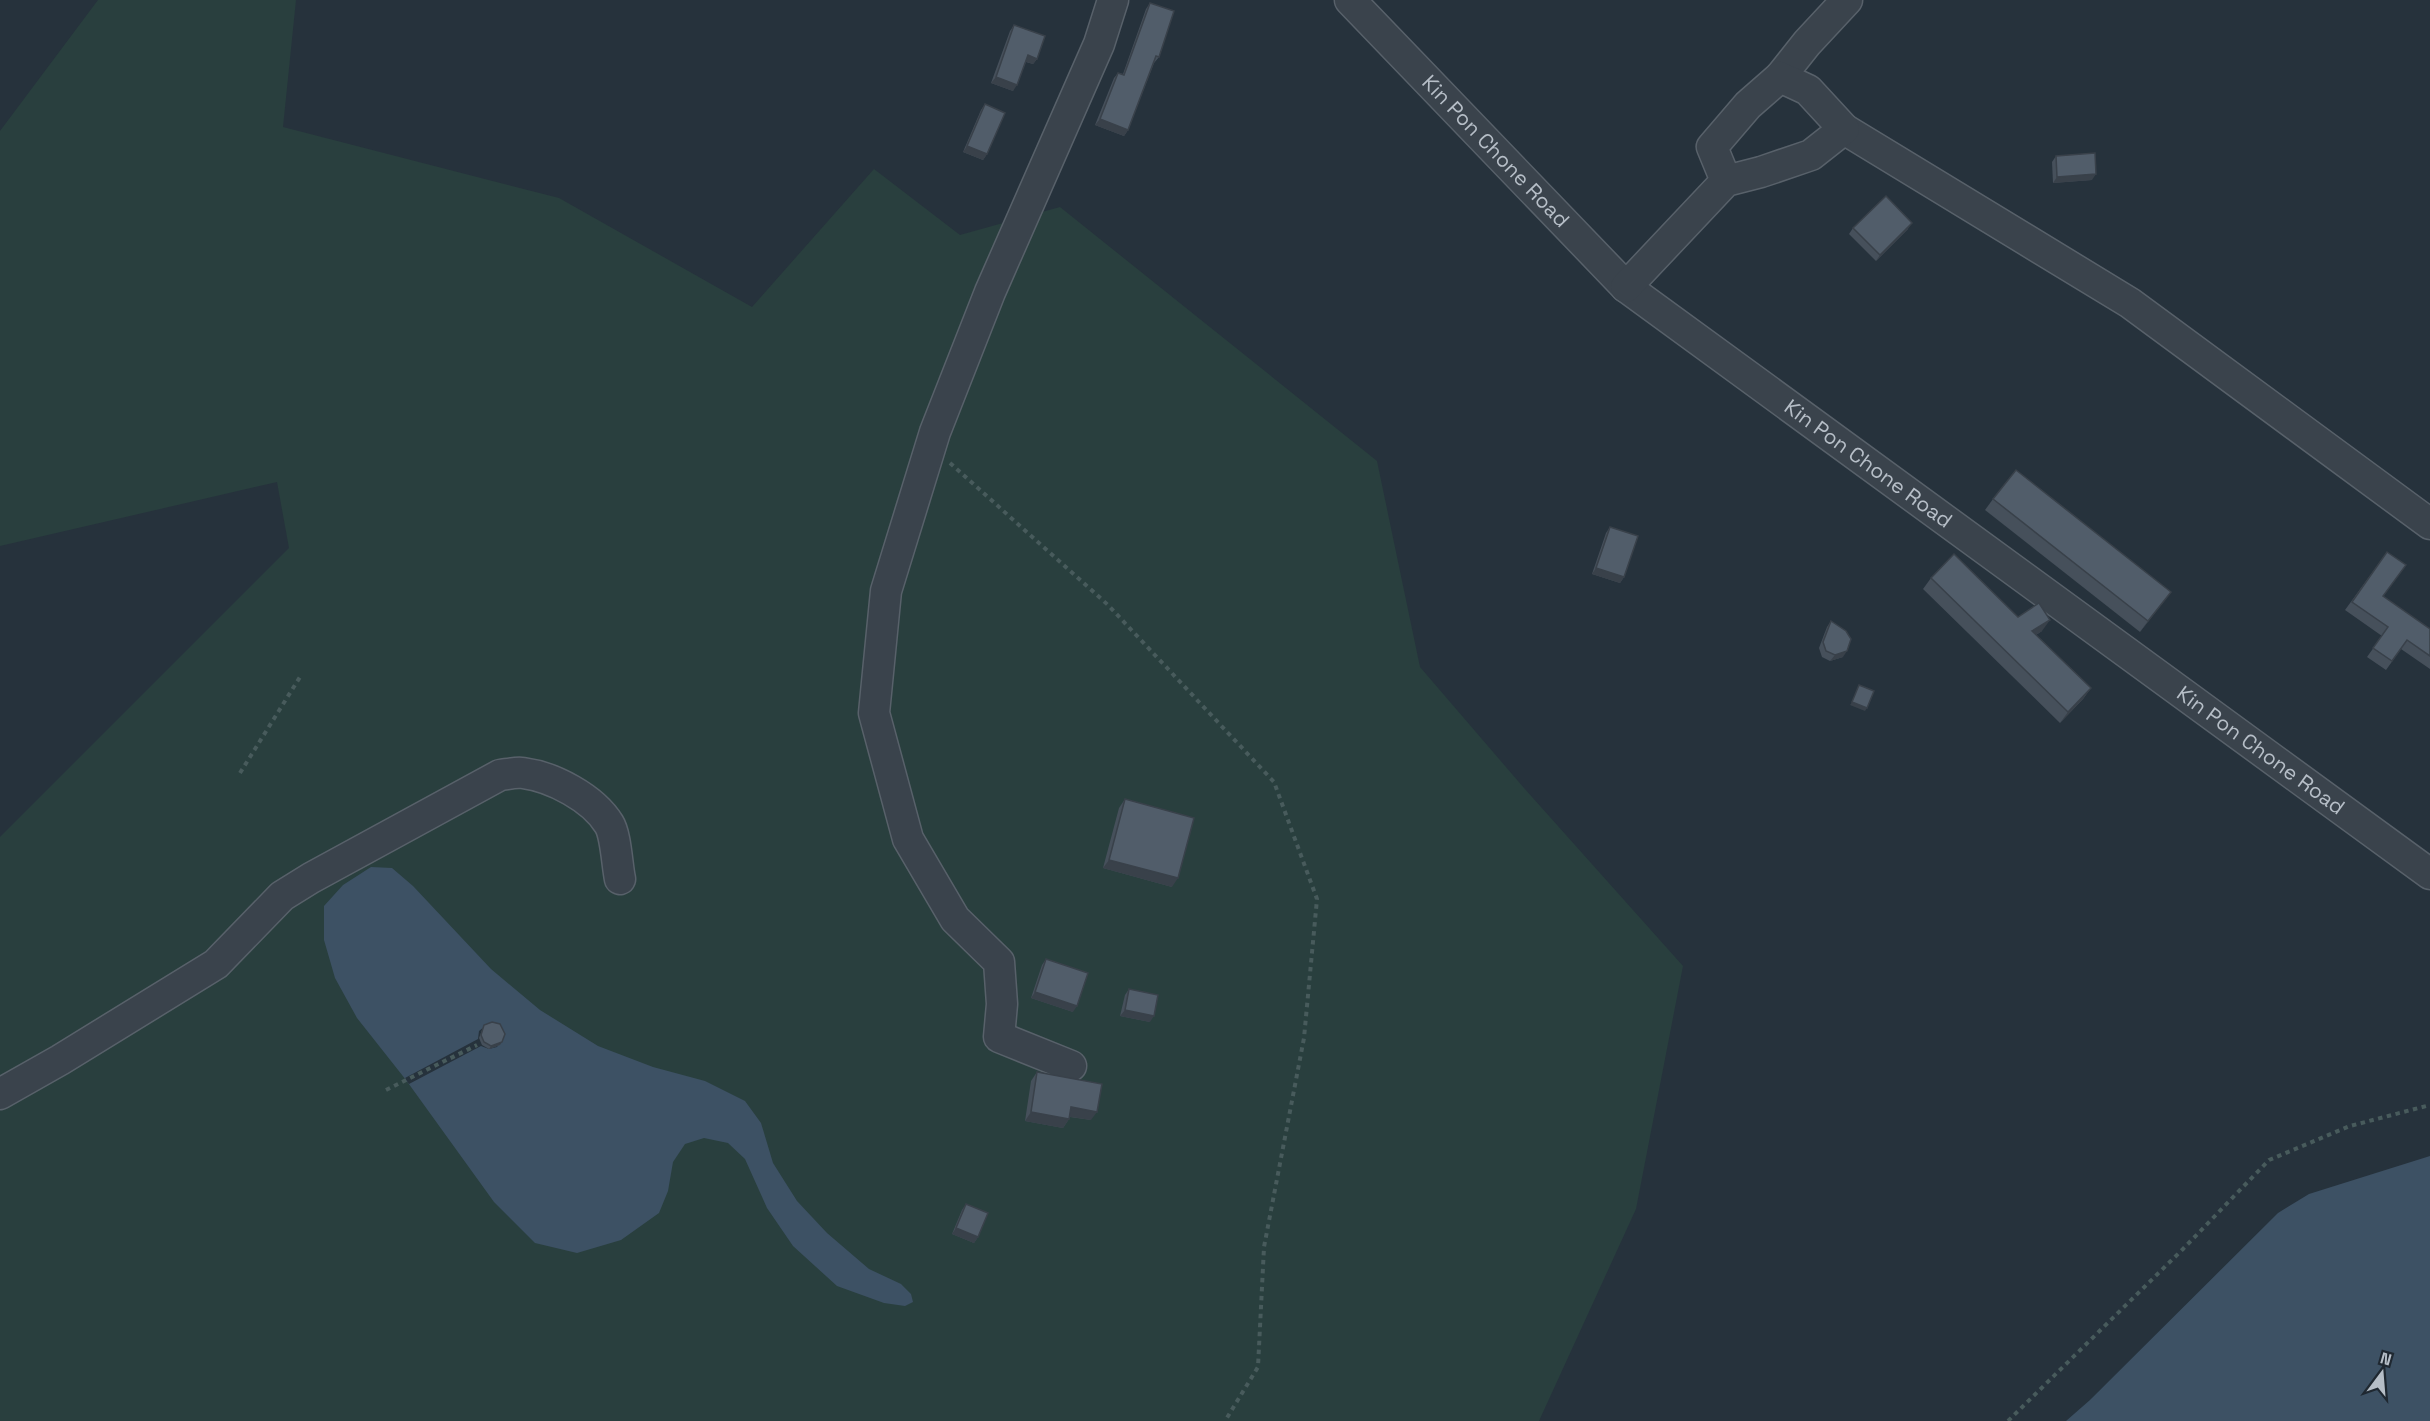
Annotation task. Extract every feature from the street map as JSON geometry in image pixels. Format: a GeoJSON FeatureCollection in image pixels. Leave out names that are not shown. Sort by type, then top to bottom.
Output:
{"type":"FeatureCollection","features":[{"type":"Feature","properties":{"kind":"street"},"geometry":{"type":"LineString","coordinates":[[1071,1066],[999,1037],[1002,1004],[999,962],[955,919],[908,840],[874,713],[886,591],[935,432],[990,292],[1100,44],[1113,0]]}},
{"type":"Feature","properties":{"kind":"street","name":"Kin Pon Chone Road"},"geometry":{"type":"LineString","coordinates":[[1350,0],[1626,287],[2430,874]]}},
{"type":"Feature","properties":{"kind":"street"},"geometry":{"type":"LineString","coordinates":[[1726,181],[1712,147],[1748,105],[1780,77],[1847,0]]}},
{"type":"Feature","properties":{"kind":"street"},"geometry":{"type":"LineString","coordinates":[[1780,77],[1809,90],[1844,129],[2130,303],[2430,524]]}},
{"type":"Feature","properties":{"kind":"street"},"geometry":{"type":"LineString","coordinates":[[1626,287],[1726,181],[1812,155],[1844,129]]}},
{"type":"Feature","properties":{"kind":"street"},"geometry":{"type":"LineString","coordinates":[[0,1094],[216,964],[282,896],[500,775],[522,772],[542,778],[592,804],[610,825],[620,879]]}},
{"type":"Feature","properties":{"kind":"path"},"geometry":{"type":"LineString","coordinates":[[935,432],[952,466],[1108,605],[1274,782],[1317,899],[1304,1038],[1264,1246],[1258,1367],[1225,1421]]}},
{"type":"Feature","properties":{"kind":"path"},"geometry":{"type":"LineString","coordinates":[[240,773],[300,677]]}},
{"type":"Feature","properties":{"kind":"path"},"geometry":{"type":"LineString","coordinates":[[386,1090],[477,1045]]}},
{"type":"Feature","properties":{"kind":"path"},"geometry":{"type":"LineString","coordinates":[[2008,1421],[2183,1249],[2269,1160],[2350,1126],[2430,1105]]}},
{"type":"Feature","properties":{"kind":"green space"},"geometry":{"type":"Polygon","coordinates":[[[98,0],[296,0],[283,127],[559,198],[752,307],[874,169],[960,235],[1060,207],[1377,461],[1420,667],[1524,788],[1683,966],[1636,1209],[1539,1421],[0,1421],[0,837],[289,548],[277,482],[0,546],[0,131],[98,0]]]}},
{"type":"Feature","properties":{"kind":"water"},"geometry":{"type":"Polygon","coordinates":[[[371,867],[392,868],[413,886],[491,969],[540,1010],[598,1046],[653,1067],[705,1081],[745,1101],[761,1123],[773,1163],[797,1201],[827,1233],[869,1269],[901,1284],[911,1294],[913,1302],[905,1306],[884,1303],[837,1286],[793,1246],[767,1208],[745,1159],[728,1143],[704,1138],[685,1144],[673,1162],[668,1191],[659,1213],[621,1240],[577,1253],[535,1243],[494,1202],[406,1080],[357,1018],[335,978],[324,940],[324,906],[343,885],[371,867]]]}},
{"type":"Feature","properties":{"kind":"water"},"geometry":{"type":"Polygon","coordinates":[[[2430,1156],[2430,1421],[2066,1421],[2090,1400],[2278,1213],[2309,1194],[2430,1156]]]}},
{"type":"Feature","properties":{"kind":"pier"},"geometry":{"type":"Polygon","coordinates":[[[485,1026],[503,1037],[497,1047],[489,1049],[481,1046],[409,1084],[405,1078],[478,1039],[479,1031],[485,1026]]]}},
{"type":"Feature","properties":{"kind":"building"},"geometry":{"type":"Polygon","coordinates":[[[1150,3],[1174,11],[1159,57],[1156,56],[1128,130],[1100,119],[1118,73],[1124,75],[1150,3]]]}},
{"type":"Feature","properties":{"kind":"building"},"geometry":{"type":"Polygon","coordinates":[[[1014,25],[1045,36],[1037,59],[1028,55],[1017,85],[996,77],[1014,25]]]}},
{"type":"Feature","properties":{"kind":"building"},"geometry":{"type":"Polygon","coordinates":[[[985,104],[1005,113],[987,154],[967,146],[985,104]]]}},
{"type":"Feature","properties":{"kind":"building"},"geometry":{"type":"Polygon","coordinates":[[[2095,153],[2096,174],[2057,177],[2056,156],[2095,153]]]}},
{"type":"Feature","properties":{"kind":"building"},"geometry":{"type":"Polygon","coordinates":[[[1886,196],[1912,223],[1880,255],[1853,228],[1886,196]]]}},
{"type":"Feature","properties":{"kind":"building"},"geometry":{"type":"Polygon","coordinates":[[[2016,470],[2171,592],[2148,621],[1993,499],[2016,470]]]}},
{"type":"Feature","properties":{"kind":"building"},"geometry":{"type":"Polygon","coordinates":[[[1610,527],[1638,536],[1624,577],[1596,568],[1610,527]]]}},
{"type":"Feature","properties":{"kind":"building"},"geometry":{"type":"Polygon","coordinates":[[[2387,552],[2406,565],[2383,596],[2430,629],[2430,656],[2407,640],[2392,661],[2373,648],[2388,627],[2352,602],[2387,552]]]}},
{"type":"Feature","properties":{"kind":"building"},"geometry":{"type":"Polygon","coordinates":[[[1954,554],[2018,617],[2039,603],[2050,620],[2032,631],[2091,688],[2068,712],[1931,578],[1954,554]]]}},
{"type":"Feature","properties":{"kind":"building"},"geometry":{"type":"Polygon","coordinates":[[[1831,621],[1846,631],[1851,639],[1847,651],[1835,655],[1826,651],[1823,642],[1831,621]]]}},
{"type":"Feature","properties":{"kind":"building"},"geometry":{"type":"Polygon","coordinates":[[[1859,685],[1874,691],[1867,708],[1852,702],[1859,685]]]}},
{"type":"Feature","properties":{"kind":"building"},"geometry":{"type":"Polygon","coordinates":[[[1125,799],[1194,818],[1178,878],[1109,860],[1125,799]]]}},
{"type":"Feature","properties":{"kind":"building"},"geometry":{"type":"Polygon","coordinates":[[[1046,959],[1088,973],[1077,1006],[1035,992],[1046,959]]]}},
{"type":"Feature","properties":{"kind":"building"},"geometry":{"type":"Polygon","coordinates":[[[1129,989],[1158,995],[1154,1016],[1125,1010],[1129,989]]]}},
{"type":"Feature","properties":{"kind":"building"},"geometry":{"type":"Polygon","coordinates":[[[492,1022],[500,1024],[505,1034],[502,1042],[491,1046],[484,1042],[481,1035],[484,1025],[492,1022]]]}},
{"type":"Feature","properties":{"kind":"building"},"geometry":{"type":"Polygon","coordinates":[[[1037,1072],[1102,1084],[1097,1112],[1071,1107],[1069,1119],[1031,1112],[1037,1072]]]}},
{"type":"Feature","properties":{"kind":"building"},"geometry":{"type":"Polygon","coordinates":[[[966,1204],[988,1213],[978,1237],[956,1228],[966,1204]]]}}]}
